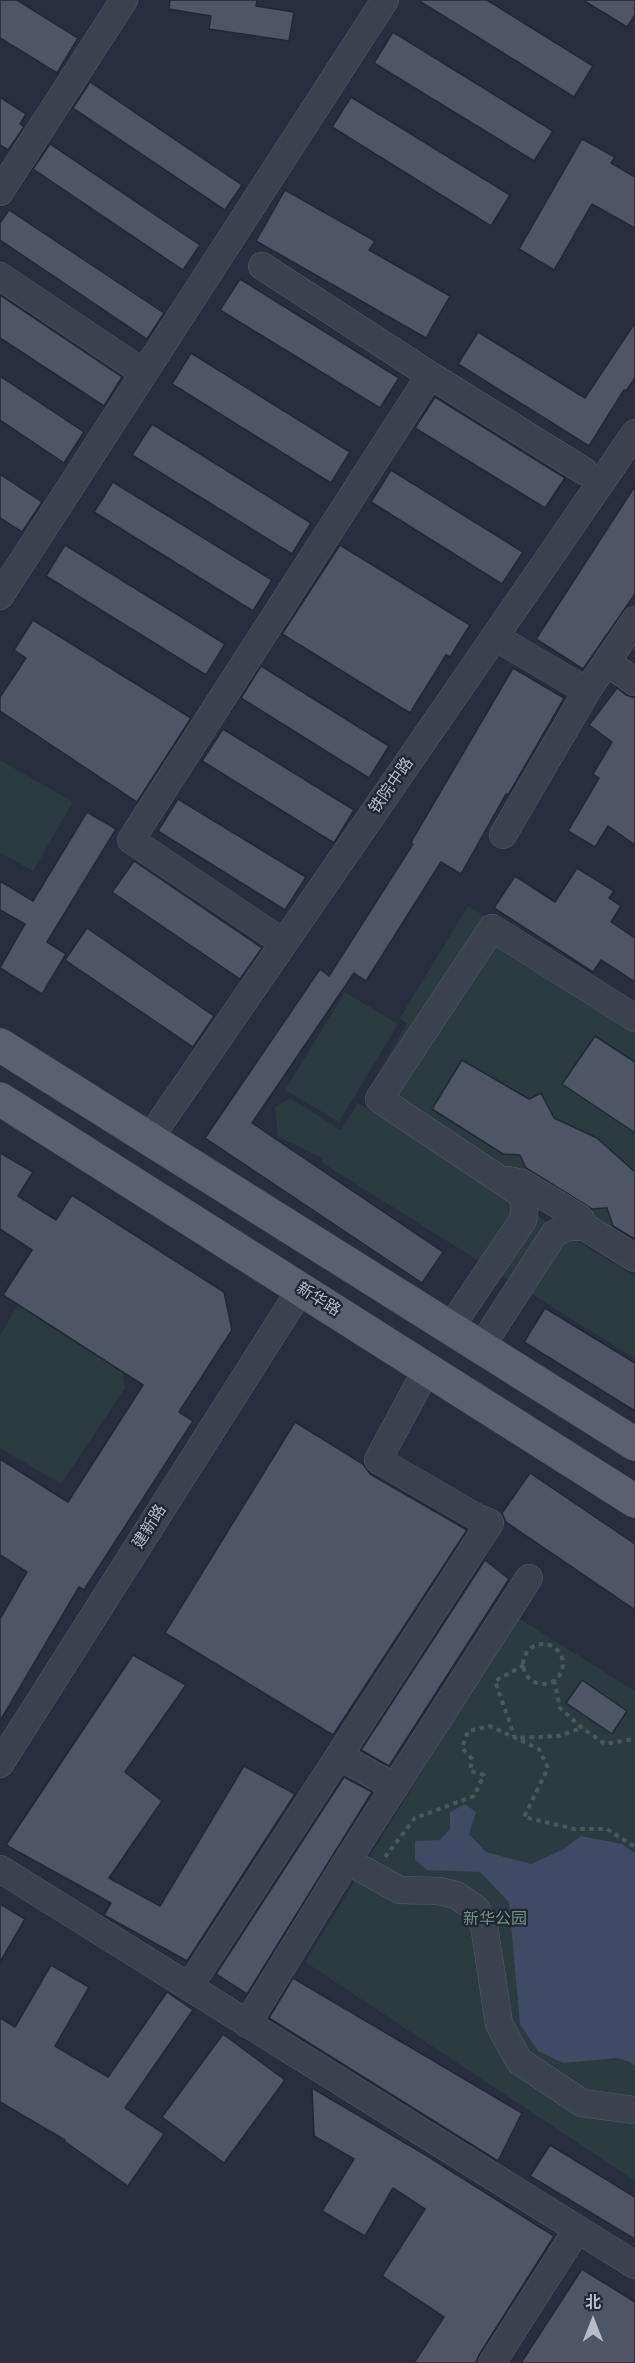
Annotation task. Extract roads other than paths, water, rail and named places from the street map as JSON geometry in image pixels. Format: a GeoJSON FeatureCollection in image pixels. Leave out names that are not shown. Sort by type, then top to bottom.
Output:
{"type":"FeatureCollection","features":[{"type":"Feature","properties":{"kind":"main road"},"geometry":{"type":"LineString","coordinates":[[0,1045],[635,1444]]}},
{"type":"Feature","properties":{"kind":"main road","name":"新华路"},"geometry":{"type":"LineString","coordinates":[[0,1099],[635,1501]]}},
{"type":"Feature","properties":{"kind":"street"},"geometry":{"type":"LineString","coordinates":[[0,192],[124,0]]}},
{"type":"Feature","properties":{"kind":"street"},"geometry":{"type":"LineString","coordinates":[[0,596],[385,0]]}},
{"type":"Feature","properties":{"kind":"street"},"geometry":{"type":"LineString","coordinates":[[262,266],[584,471]]}},
{"type":"Feature","properties":{"kind":"street"},"geometry":{"type":"LineString","coordinates":[[0,276],[144,373]]}},
{"type":"Feature","properties":{"kind":"street"},"geometry":{"type":"LineString","coordinates":[[284,943],[131,840],[430,375]]}},
{"type":"Feature","properties":{"kind":"street","name":"铁院中路"},"geometry":{"type":"LineString","coordinates":[[149,1139],[635,434]]}},
{"type":"Feature","properties":{"kind":"street"},"geometry":{"type":"LineString","coordinates":[[503,835],[586,692],[635,620]]}},
{"type":"Feature","properties":{"kind":"street"},"geometry":{"type":"LineString","coordinates":[[495,637],[586,692]]}},
{"type":"Feature","properties":{"kind":"street"},"geometry":{"type":"LineString","coordinates":[[607,662],[635,682]]}},
{"type":"Feature","properties":{"kind":"street"},"geometry":{"type":"LineString","coordinates":[[450,1328],[523,1220],[525,1204],[520,1192],[379,1099],[492,928],[635,1018]]}},
{"type":"Feature","properties":{"kind":"street"},"geometry":{"type":"LineString","coordinates":[[498,1178],[522,1183],[580,1218],[585,1227],[635,1258]]}},
{"type":"Feature","properties":{"kind":"street"},"geometry":{"type":"LineString","coordinates":[[481,1347],[554,1234],[567,1227],[585,1227]]}},
{"type":"Feature","properties":{"kind":"street","name":"建新路"},"geometry":{"type":"LineString","coordinates":[[0,1764],[301,1289]]}},
{"type":"Feature","properties":{"kind":"street"},"geometry":{"type":"LineString","coordinates":[[189,1987],[490,1523],[378,1460],[427,1369]]}},
{"type":"Feature","properties":{"kind":"street"},"geometry":{"type":"LineString","coordinates":[[247,2024],[347,1861],[530,1578]]}},
{"type":"Feature","properties":{"kind":"street"},"geometry":{"type":"LineString","coordinates":[[339,1756],[395,1787]]}},
{"type":"Feature","properties":{"kind":"street"},"geometry":{"type":"LineString","coordinates":[[347,1861],[400,1890],[439,1891],[456,1895],[476,1909],[484,1924],[499,2024],[519,2061],[582,2103],[635,2110]]}},
{"type":"Feature","properties":{"kind":"street"},"geometry":{"type":"LineString","coordinates":[[0,1869],[635,2265]]}},
{"type":"Feature","properties":{"kind":"street"},"geometry":{"type":"LineString","coordinates":[[492,2363],[577,2230]]}},
{"type":"Feature","properties":{"kind":"water"},"geometry":{"type":"Polygon","coordinates":[[[465,1804],[476,1812],[469,1834],[486,1852],[531,1864],[564,1849],[581,1836],[622,1844],[635,1853],[635,2066],[617,2058],[563,2063],[538,2051],[520,2024],[509,1902],[480,1872],[427,1870],[415,1860],[415,1841],[440,1840],[450,1829],[450,1812],[465,1804]]]}},
{"type":"Feature","properties":{"kind":"park label","name":"新华公园"},"geometry":{"type":"Point","coordinates":[495,1920]}}]}
